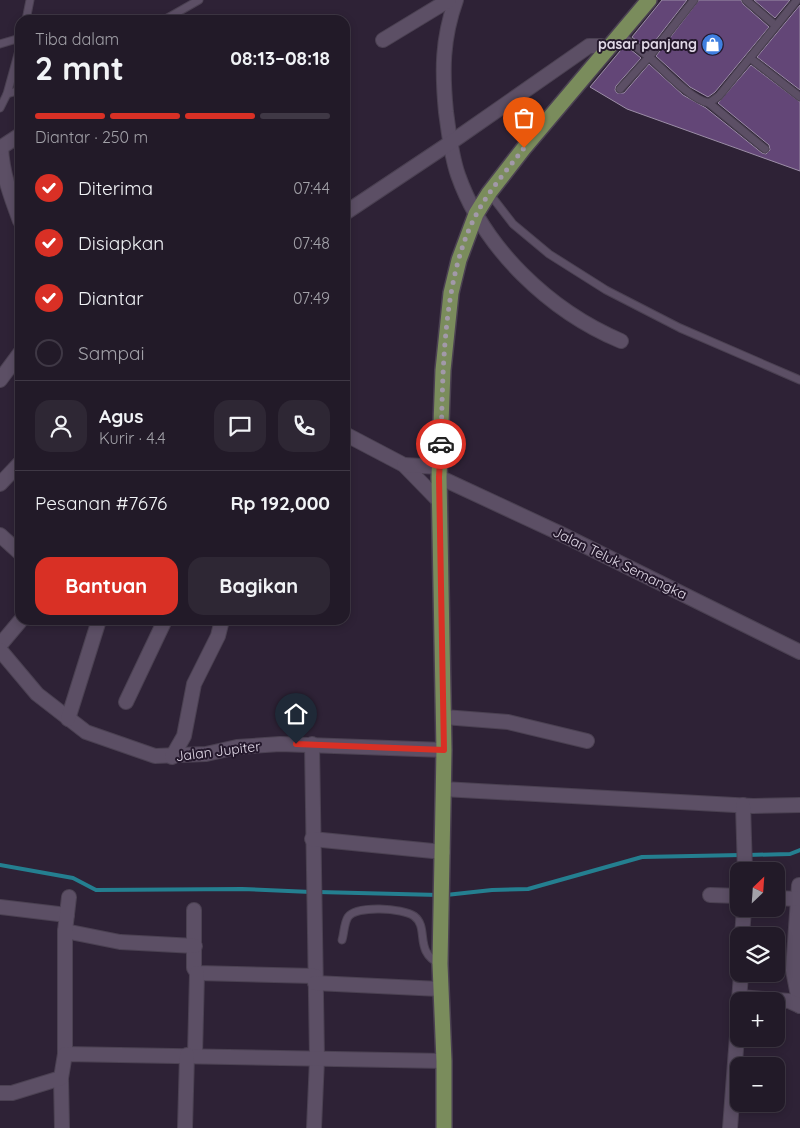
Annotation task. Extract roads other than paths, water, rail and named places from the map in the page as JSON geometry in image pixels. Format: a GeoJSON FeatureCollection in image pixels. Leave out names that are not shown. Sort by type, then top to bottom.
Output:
{"type":"FeatureCollection","features":[{"type":"Feature","properties":{"kind":"highway"},"geometry":{"type":"LineString","coordinates":[[444,1128],[444,1061],[440,989],[444,717],[440,472],[443,370],[451,293],[459,260],[476,214],[489,193],[649,0]]}},
{"type":"Feature","properties":{"kind":"street"},"geometry":{"type":"LineString","coordinates":[[383,40],[449,0]]}},
{"type":"Feature","properties":{"kind":"street"},"geometry":{"type":"LineString","coordinates":[[456,0],[448,24],[443,51],[444,91],[450,143],[458,176],[476,214],[493,239],[542,293],[576,318],[600,332],[621,341]]}},
{"type":"Feature","properties":{"kind":"street"},"geometry":{"type":"LineString","coordinates":[[350,210],[589,46],[594,44],[601,46],[606,51]]}},
{"type":"Feature","properties":{"kind":"street"},"geometry":{"type":"LineString","coordinates":[[15,138],[1,147],[2,162],[15,208]]}},
{"type":"Feature","properties":{"kind":"street"},"geometry":{"type":"LineString","coordinates":[[0,380],[15,360]]}},
{"type":"Feature","properties":{"kind":"street"},"geometry":{"type":"LineString","coordinates":[[350,437],[404,465],[440,472]]}},
{"type":"Feature","properties":{"kind":"street"},"geometry":{"type":"LineString","coordinates":[[404,465],[440,502]]}},
{"type":"Feature","properties":{"kind":"street"},"geometry":{"type":"LineString","coordinates":[[0,484],[15,468]]}},
{"type":"Feature","properties":{"kind":"street","name":"Jalan Teluk Semangka"},"geometry":{"type":"LineString","coordinates":[[440,472],[800,652]]}},
{"type":"Feature","properties":{"kind":"street"},"geometry":{"type":"LineString","coordinates":[[0,535],[15,548]]}},
{"type":"Feature","properties":{"kind":"street"},"geometry":{"type":"LineString","coordinates":[[0,645],[17,625]]}},
{"type":"Feature","properties":{"kind":"street"},"geometry":{"type":"LineString","coordinates":[[68,719],[97,625]]}},
{"type":"Feature","properties":{"kind":"street"},"geometry":{"type":"LineString","coordinates":[[126,702],[162,625]]}},
{"type":"Feature","properties":{"kind":"street"},"geometry":{"type":"LineString","coordinates":[[172,757],[184,736],[194,684],[218,636],[221,625]]}},
{"type":"Feature","properties":{"kind":"street","name":"Jalan Jupiter"},"geometry":{"type":"LineString","coordinates":[[0,650],[38,694],[86,732],[155,756],[172,757],[206,754],[237,746],[312,744],[444,750]]}},
{"type":"Feature","properties":{"kind":"street"},"geometry":{"type":"LineString","coordinates":[[444,717],[508,722],[586,741]]}},
{"type":"Feature","properties":{"kind":"street"},"geometry":{"type":"LineString","coordinates":[[312,744],[312,874],[316,1059],[314,1128]]}},
{"type":"Feature","properties":{"kind":"street"},"geometry":{"type":"LineString","coordinates":[[443,789],[744,806],[800,805]]}},
{"type":"Feature","properties":{"kind":"street"},"geometry":{"type":"LineString","coordinates":[[744,806],[745,862]]}},
{"type":"Feature","properties":{"kind":"street"},"geometry":{"type":"LineString","coordinates":[[312,839],[443,852]]}},
{"type":"Feature","properties":{"kind":"street"},"geometry":{"type":"LineString","coordinates":[[785,896],[799,892],[793,970],[800,1006]]}},
{"type":"Feature","properties":{"kind":"street"},"geometry":{"type":"LineString","coordinates":[[710,895],[730,896]]}},
{"type":"Feature","properties":{"kind":"street"},"geometry":{"type":"LineString","coordinates":[[62,1128],[61,1078],[66,1054],[65,931],[69,897]]}},
{"type":"Feature","properties":{"kind":"street"},"geometry":{"type":"LineString","coordinates":[[0,907],[67,915]]}},
{"type":"Feature","properties":{"kind":"street"},"geometry":{"type":"LineString","coordinates":[[185,1128],[197,973],[194,968],[194,910]]}},
{"type":"Feature","properties":{"kind":"street"},"geometry":{"type":"LineString","coordinates":[[65,931],[120,942],[194,946]]}},
{"type":"Feature","properties":{"kind":"street"},"geometry":{"type":"LineString","coordinates":[[197,973],[440,989]]}},
{"type":"Feature","properties":{"kind":"street"},"geometry":{"type":"LineString","coordinates":[[785,1001],[800,1006]]}},
{"type":"Feature","properties":{"kind":"street"},"geometry":{"type":"LineString","coordinates":[[730,1128],[736,1047]]}},
{"type":"Feature","properties":{"kind":"street"},"geometry":{"type":"LineString","coordinates":[[66,1054],[444,1061]]}},
{"type":"Feature","properties":{"kind":"street"},"geometry":{"type":"LineString","coordinates":[[0,1093],[19,1092],[61,1078]]}},
{"type":"Feature","properties":{"kind":"lane"},"geometry":{"type":"LineString","coordinates":[[27,15],[30,0]]}},
{"type":"Feature","properties":{"kind":"lane"},"geometry":{"type":"LineString","coordinates":[[173,15],[199,0]]}},
{"type":"Feature","properties":{"kind":"lane"},"geometry":{"type":"LineString","coordinates":[[620,89],[649,57],[694,0]]}},
{"type":"Feature","properties":{"kind":"lane"},"geometry":{"type":"LineString","coordinates":[[746,0],[776,26]]}},
{"type":"Feature","properties":{"kind":"lane"},"geometry":{"type":"LineString","coordinates":[[710,103],[719,96],[796,0]]}},
{"type":"Feature","properties":{"kind":"lane"},"geometry":{"type":"LineString","coordinates":[[620,34],[695,96],[703,102],[710,103],[765,149]]}},
{"type":"Feature","properties":{"kind":"lane"},"geometry":{"type":"LineString","coordinates":[[0,44],[15,40]]}},
{"type":"Feature","properties":{"kind":"lane"},"geometry":{"type":"LineString","coordinates":[[750,58],[800,97]]}},
{"type":"Feature","properties":{"kind":"lane"},"geometry":{"type":"LineString","coordinates":[[0,108],[7,94],[15,65]]}},
{"type":"Feature","properties":{"kind":"lane"},"geometry":{"type":"LineString","coordinates":[[7,94],[15,92]]}},
{"type":"Feature","properties":{"kind":"lane"},"geometry":{"type":"LineString","coordinates":[[489,193],[514,224],[549,254],[606,290],[680,328],[800,380]]}},
{"type":"Feature","properties":{"kind":"lane"},"geometry":{"type":"LineString","coordinates":[[342,940],[348,918],[353,913],[377,909],[406,912],[416,917],[420,926],[424,949],[430,960],[440,964]]}},
{"type":"Feature","properties":{"kind":"waterway"},"geometry":{"type":"LineString","coordinates":[[748,855],[790,854],[800,850]]}},
{"type":"Feature","properties":{"kind":"waterway"},"geometry":{"type":"LineString","coordinates":[[446,895],[492,890],[528,889],[642,857],[741,855]]}},
{"type":"Feature","properties":{"kind":"waterway"},"geometry":{"type":"LineString","coordinates":[[0,865],[73,878],[96,890],[242,889],[311,892]]}},
{"type":"Feature","properties":{"kind":"waterway"},"geometry":{"type":"LineString","coordinates":[[318,892],[439,895]]}},
{"type":"Feature","properties":{"kind":"place","name":"pasar panjang"},"geometry":{"type":"Point","coordinates":[713,44]}}]}
